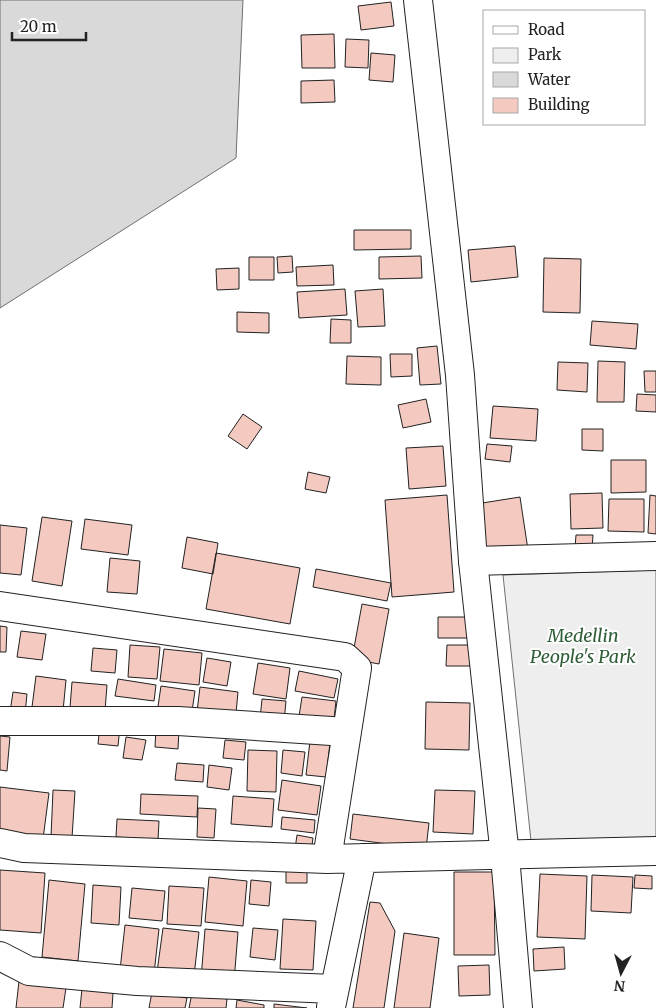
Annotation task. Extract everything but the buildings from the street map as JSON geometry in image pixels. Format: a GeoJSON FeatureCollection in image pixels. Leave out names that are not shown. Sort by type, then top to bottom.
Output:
{"type":"FeatureCollection","features":[{"type":"Feature","properties":{"kind":"street"},"geometry":{"type":"LineString","coordinates":[[418,0],[460,375],[474,561],[518,1008]]}},
{"type":"Feature","properties":{"kind":"street"},"geometry":{"type":"LineString","coordinates":[[474,561],[656,556]]}},
{"type":"Feature","properties":{"kind":"street"},"geometry":{"type":"LineString","coordinates":[[0,606],[346,657],[357,668],[328,859]]}},
{"type":"Feature","properties":{"kind":"street"},"geometry":{"type":"LineString","coordinates":[[0,721],[178,721],[347,732]]}},
{"type":"Feature","properties":{"kind":"street"},"geometry":{"type":"LineString","coordinates":[[0,843],[24,848],[328,859],[656,852]]}},
{"type":"Feature","properties":{"kind":"street"},"geometry":{"type":"LineString","coordinates":[[0,956],[29,971],[332,999],[362,858]]}},
{"type":"Feature","properties":{"kind":"green space","name":"Medellin People's Park"},"geometry":{"type":"Polygon","coordinates":[[[656,570],[656,840],[531,841],[503,575],[656,570]]]}},
{"type":"Feature","properties":{"kind":"water"},"geometry":{"type":"Polygon","coordinates":[[[0,0],[243,0],[236,158],[0,308],[0,0]]]}}]}
